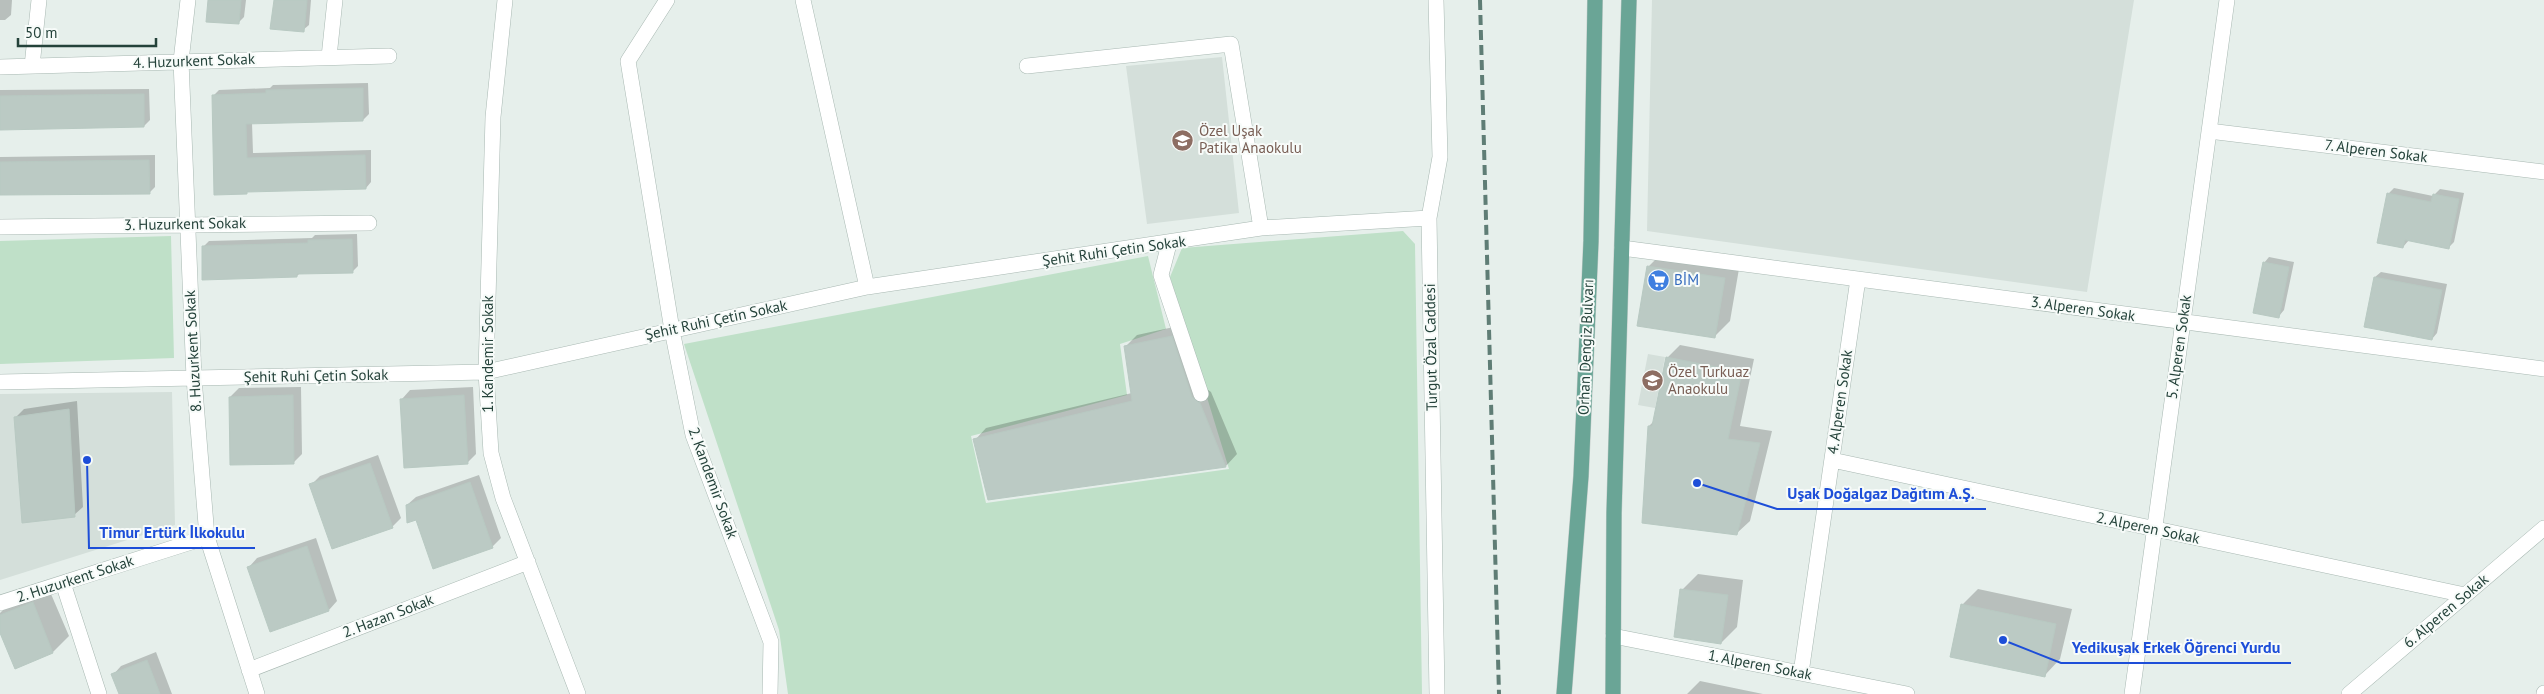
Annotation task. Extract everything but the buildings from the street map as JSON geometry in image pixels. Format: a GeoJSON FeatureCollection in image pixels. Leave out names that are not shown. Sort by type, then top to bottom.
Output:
{"type":"FeatureCollection","features":[{"type":"Feature","properties":{"kind":"main road","name":"Orhan Dengiz Bulvarı"},"geometry":{"type":"LineString","coordinates":[[1564,694],[1582,456],[1591,241],[1595,0]]}},
{"type":"Feature","properties":{"kind":"main road"},"geometry":{"type":"LineString","coordinates":[[1613,694],[1614,513],[1629,0]]}},
{"type":"Feature","properties":{"kind":"street"},"geometry":{"type":"LineString","coordinates":[[32,66],[39,0]]}},
{"type":"Feature","properties":{"kind":"street","name":"8. Huzurkent Sokak"},"geometry":{"type":"LineString","coordinates":[[188,0],[181,62],[194,378],[207,537],[257,694]]}},
{"type":"Feature","properties":{"kind":"street"},"geometry":{"type":"LineString","coordinates":[[329,57],[335,0]]}},
{"type":"Feature","properties":{"kind":"street","name":"1. Kandemir Sokak"},"geometry":{"type":"LineString","coordinates":[[506,0],[493,117],[486,372],[491,453],[503,498],[578,694]]}},
{"type":"Feature","properties":{"kind":"street","name":"2. Kandemir Sokak"},"geometry":{"type":"LineString","coordinates":[[667,0],[628,61],[672,330],[693,435],[771,642],[770,694]]}},
{"type":"Feature","properties":{"kind":"street"},"geometry":{"type":"LineString","coordinates":[[803,0],[867,287]]}},
{"type":"Feature","properties":{"kind":"street","name":"Turgut Özal Caddesi"},"geometry":{"type":"LineString","coordinates":[[1436,0],[1440,156],[1429,218],[1437,694]]}},
{"type":"Feature","properties":{"kind":"street","name":"5. Alperen Sokak"},"geometry":{"type":"LineString","coordinates":[[2132,694],[2227,0]]}},
{"type":"Feature","properties":{"kind":"street"},"geometry":{"type":"LineString","coordinates":[[1027,66],[1231,44],[1260,228]]}},
{"type":"Feature","properties":{"kind":"street","name":"4. Huzurkent Sokak"},"geometry":{"type":"LineString","coordinates":[[0,67],[389,56]]}},
{"type":"Feature","properties":{"kind":"street","name":"7. Alperen Sokak"},"geometry":{"type":"LineString","coordinates":[[2209,131],[2544,172]]}},
{"type":"Feature","properties":{"kind":"street","name":"Şehit Ruhi Çetin Sokak"},"geometry":{"type":"LineString","coordinates":[[0,382],[486,372],[867,287],[1169,244],[1260,228],[1429,218]]}},
{"type":"Feature","properties":{"kind":"street","name":"3. Huzurkent Sokak"},"geometry":{"type":"LineString","coordinates":[[0,227],[187,223],[369,223]]}},
{"type":"Feature","properties":{"kind":"street"},"geometry":{"type":"LineString","coordinates":[[1169,244],[1161,275],[1201,394]]}},
{"type":"Feature","properties":{"kind":"street","name":"3. Alperen Sokak"},"geometry":{"type":"LineString","coordinates":[[1622,248],[2544,369]]}},
{"type":"Feature","properties":{"kind":"street","name":"4. Alperen Sokak"},"geometry":{"type":"LineString","coordinates":[[1801,673],[1858,279]]}},
{"type":"Feature","properties":{"kind":"street","name":"2. Alperen Sokak"},"geometry":{"type":"LineString","coordinates":[[1832,460],[2465,595]]}},
{"type":"Feature","properties":{"kind":"street","name":"6. Alperen Sokak"},"geometry":{"type":"LineString","coordinates":[[2349,694],[2544,528]]}},
{"type":"Feature","properties":{"kind":"street","name":"2. Huzurkent Sokak"},"geometry":{"type":"LineString","coordinates":[[0,603],[207,537]]}},
{"type":"Feature","properties":{"kind":"street","name":"2. Hazan Sokak"},"geometry":{"type":"LineString","coordinates":[[249,670],[528,562]]}},
{"type":"Feature","properties":{"kind":"street"},"geometry":{"type":"LineString","coordinates":[[63,583],[99,694]]}},
{"type":"Feature","properties":{"kind":"street","name":"1. Alperen Sokak"},"geometry":{"type":"LineString","coordinates":[[1613,636],[1907,694]]}},
{"type":"Feature","properties":{"kind":"shaded area"},"geometry":{"type":"Polygon","coordinates":[[[1652,0],[2134,0],[2087,292],[1647,231],[1652,0]]]}},
{"type":"Feature","properties":{"kind":"shaded area","name":"Özel Uşak Patika Anaokulu"},"geometry":{"type":"Polygon","coordinates":[[[1222,57],[1239,213],[1147,224],[1126,66],[1222,57]]]}},
{"type":"Feature","properties":{"kind":"shaded area","name":"Özel Turkuaz Anaokulu"},"geometry":{"type":"Polygon","coordinates":[[[1648,354],[1665,357],[1655,408],[1638,405],[1648,354]]]}},
{"type":"Feature","properties":{"kind":"shaded area"},"geometry":{"type":"Polygon","coordinates":[[[172,392],[175,525],[0,580],[0,394],[172,392]]]}},
{"type":"Feature","properties":{"kind":"green space"},"geometry":{"type":"Polygon","coordinates":[[[1403,231],[1415,244],[1422,694],[788,694],[779,630],[684,344],[1148,256],[1166,329],[1120,344],[1127,395],[971,436],[986,503],[1229,469],[1170,277],[1182,248],[1403,231]]]}},
{"type":"Feature","properties":{"kind":"green space"},"geometry":{"type":"Polygon","coordinates":[[[171,236],[174,358],[0,364],[0,241],[171,236]]]}},
{"type":"Feature","properties":{"kind":"railway"},"geometry":{"type":"LineString","coordinates":[[1480,0],[1499,694]]}},
{"type":"Feature","properties":{"kind":"place","name":"Özel Uşak Patika Anaokulu"},"geometry":{"type":"Point","coordinates":[1183,140]}},
{"type":"Feature","properties":{"kind":"place","name":"BİM"},"geometry":{"type":"Point","coordinates":[1658,280]}},
{"type":"Feature","properties":{"kind":"place","name":"Özel Turkuaz Anaokulu"},"geometry":{"type":"Point","coordinates":[1652,381]}},
{"type":"Feature","properties":{"kind":"place","name":"Timur Ertürk İlkokulu"},"geometry":{"type":"Point","coordinates":[87,460]}},
{"type":"Feature","properties":{"kind":"place","name":"Uşak Doğalgaz Dağıtım A.Ş."},"geometry":{"type":"Point","coordinates":[1697,483]}},
{"type":"Feature","properties":{"kind":"place","name":"Yedikuşak Erkek Öğrenci Yurdu"},"geometry":{"type":"Point","coordinates":[2003,640]}}]}
